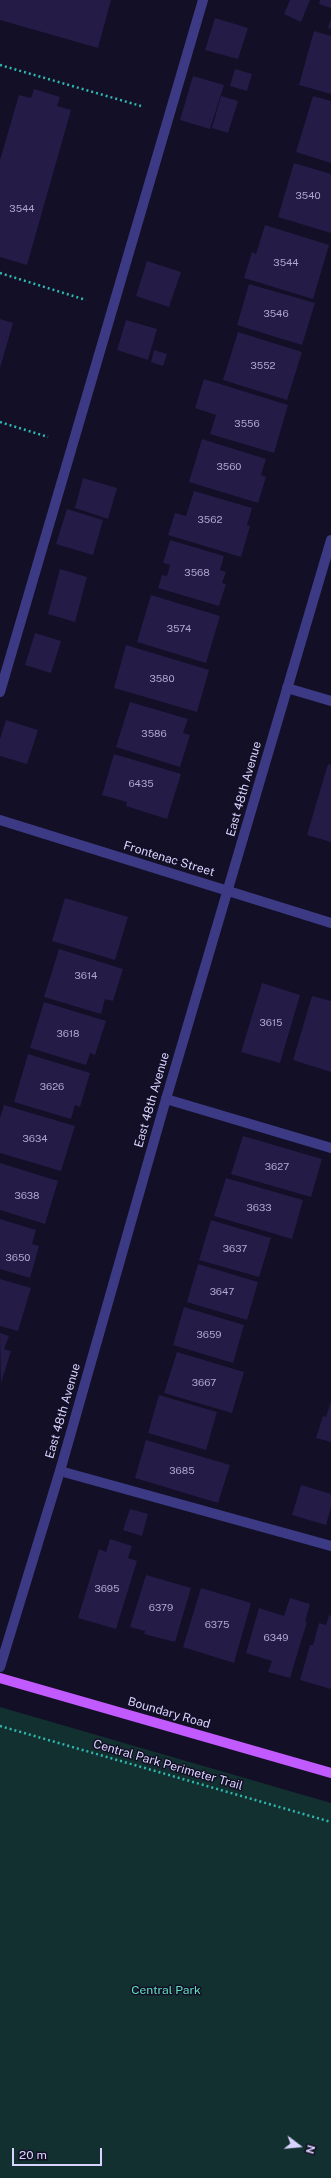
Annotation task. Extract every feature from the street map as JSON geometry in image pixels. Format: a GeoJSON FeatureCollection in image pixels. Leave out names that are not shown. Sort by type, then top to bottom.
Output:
{"type":"FeatureCollection","features":[{"type":"Feature","properties":{"kind":"main road","name":"Boundary Road"},"geometry":{"type":"LineString","coordinates":[[0,1678],[331,1774]]}},
{"type":"Feature","properties":{"kind":"street"},"geometry":{"type":"LineString","coordinates":[[0,692],[203,0]]}},
{"type":"Feature","properties":{"kind":"street","name":"East 48th Avenue"},"geometry":{"type":"LineString","coordinates":[[0,1667],[60,1471],[166,1099],[331,540]]}},
{"type":"Feature","properties":{"kind":"street"},"geometry":{"type":"LineString","coordinates":[[287,688],[331,701]]}},
{"type":"Feature","properties":{"kind":"street","name":"Frontenac Street"},"geometry":{"type":"LineString","coordinates":[[0,820],[331,923]]}},
{"type":"Feature","properties":{"kind":"street"},"geometry":{"type":"LineString","coordinates":[[166,1099],[331,1148]]}},
{"type":"Feature","properties":{"kind":"street"},"geometry":{"type":"LineString","coordinates":[[60,1471],[331,1546]]}},
{"type":"Feature","properties":{"kind":"path"},"geometry":{"type":"LineString","coordinates":[[0,65],[141,106]]}},
{"type":"Feature","properties":{"kind":"path"},"geometry":{"type":"LineString","coordinates":[[0,273],[86,300]]}},
{"type":"Feature","properties":{"kind":"path"},"geometry":{"type":"LineString","coordinates":[[0,422],[48,437]]}},
{"type":"Feature","properties":{"kind":"path","name":"Central Park Perimeter Trail"},"geometry":{"type":"LineString","coordinates":[[0,1726],[331,1822]]}},
{"type":"Feature","properties":{"kind":"green space","name":"Central Park"},"geometry":{"type":"Polygon","coordinates":[[[0,1707],[331,1803],[331,2178],[0,2178],[0,1707]]]}},
{"type":"Feature","properties":{"kind":"building"},"geometry":{"type":"Polygon","coordinates":[[[0,0],[111,0],[98,48],[0,20],[0,0]]]}},
{"type":"Feature","properties":{"kind":"building"},"geometry":{"type":"Polygon","coordinates":[[[290,0],[310,0],[301,22],[284,14],[290,0]]]}},
{"type":"Feature","properties":{"kind":"building"},"geometry":{"type":"Polygon","coordinates":[[[320,0],[331,0],[331,8],[319,4],[320,0]]]}},
{"type":"Feature","properties":{"kind":"building"},"geometry":{"type":"Polygon","coordinates":[[[215,18],[248,28],[238,59],[205,50],[215,18]]]}},
{"type":"Feature","properties":{"kind":"building"},"geometry":{"type":"Polygon","coordinates":[[[331,19],[331,29],[328,28],[331,19]]]}},
{"type":"Feature","properties":{"kind":"building"},"geometry":{"type":"Polygon","coordinates":[[[314,31],[331,36],[331,94],[299,85],[314,31]]]}},
{"type":"Feature","properties":{"kind":"building"},"geometry":{"type":"Polygon","coordinates":[[[235,69],[252,74],[247,91],[230,86],[235,69]]]}},
{"type":"Feature","properties":{"kind":"building"},"geometry":{"type":"Polygon","coordinates":[[[193,76],[224,85],[210,129],[180,120],[193,76]]]}},
{"type":"Feature","properties":{"kind":"building"},"geometry":{"type":"Polygon","coordinates":[[[34,89],[60,97],[57,106],[71,110],[27,265],[0,257],[0,160],[19,95],[31,98],[34,89]]]}},
{"type":"Feature","properties":{"kind":"building"},"geometry":{"type":"Polygon","coordinates":[[[221,96],[238,101],[228,133],[212,128],[221,96]]]}},
{"type":"Feature","properties":{"kind":"building"},"geometry":{"type":"Polygon","coordinates":[[[313,96],[331,101],[331,163],[296,152],[313,96]]]}},
{"type":"Feature","properties":{"kind":"building"},"geometry":{"type":"Polygon","coordinates":[[[294,163],[331,174],[331,233],[278,217],[294,163]]]}},
{"type":"Feature","properties":{"kind":"building"},"geometry":{"type":"Polygon","coordinates":[[[265,225],[329,245],[313,299],[244,278],[252,252],[256,254],[265,225]]]}},
{"type":"Feature","properties":{"kind":"building"},"geometry":{"type":"Polygon","coordinates":[[[147,261],[181,272],[169,307],[136,296],[147,261]]]}},
{"type":"Feature","properties":{"kind":"building"},"geometry":{"type":"Polygon","coordinates":[[[249,284],[315,303],[302,345],[237,325],[249,284]]]}},
{"type":"Feature","properties":{"kind":"building"},"geometry":{"type":"Polygon","coordinates":[[[0,319],[13,323],[0,368],[0,319]]]}},
{"type":"Feature","properties":{"kind":"building"},"geometry":{"type":"Polygon","coordinates":[[[126,320],[157,329],[148,360],[117,350],[126,320]]]}},
{"type":"Feature","properties":{"kind":"building"},"geometry":{"type":"Polygon","coordinates":[[[238,332],[302,352],[287,400],[223,380],[238,332]]]}},
{"type":"Feature","properties":{"kind":"building"},"geometry":{"type":"Polygon","coordinates":[[[154,350],[167,354],[163,366],[151,362],[154,350]]]}},
{"type":"Feature","properties":{"kind":"building"},"geometry":{"type":"Polygon","coordinates":[[[204,379],[288,405],[274,453],[210,434],[216,415],[195,408],[204,379]]]}},
{"type":"Feature","properties":{"kind":"building"},"geometry":{"type":"Polygon","coordinates":[[[202,439],[266,459],[261,475],[266,477],[258,503],[189,482],[202,439]]]}},
{"type":"Feature","properties":{"kind":"building"},"geometry":{"type":"Polygon","coordinates":[[[83,478],[117,488],[108,519],[75,508],[83,478]]]}},
{"type":"Feature","properties":{"kind":"building"},"geometry":{"type":"Polygon","coordinates":[[[194,491],[252,508],[247,525],[250,526],[241,557],[168,535],[175,513],[186,516],[194,491]]]}},
{"type":"Feature","properties":{"kind":"building"},"geometry":{"type":"Polygon","coordinates":[[[67,509],[103,520],[93,555],[56,544],[67,509]]]}},
{"type":"Feature","properties":{"kind":"building"},"geometry":{"type":"Polygon","coordinates":[[[170,540],[224,556],[220,570],[226,572],[222,583],[226,584],[219,606],[158,588],[162,575],[167,576],[170,565],[163,563],[170,540]]]}},
{"type":"Feature","properties":{"kind":"building"},"geometry":{"type":"Polygon","coordinates":[[[60,569],[87,577],[75,622],[48,614],[60,569]]]}},
{"type":"Feature","properties":{"kind":"building"},"geometry":{"type":"Polygon","coordinates":[[[151,595],[220,616],[206,663],[137,642],[151,595]]]}},
{"type":"Feature","properties":{"kind":"building"},"geometry":{"type":"Polygon","coordinates":[[[35,633],[61,641],[51,673],[25,665],[35,633]]]}},
{"type":"Feature","properties":{"kind":"building"},"geometry":{"type":"Polygon","coordinates":[[[126,645],[209,670],[197,712],[114,688],[126,645]]]}},
{"type":"Feature","properties":{"kind":"building"},"geometry":{"type":"Polygon","coordinates":[[[130,702],[188,719],[183,733],[190,735],[180,767],[116,747],[130,702]]]}},
{"type":"Feature","properties":{"kind":"building"},"geometry":{"type":"Polygon","coordinates":[[[6,720],[38,730],[27,764],[0,756],[0,739],[6,720]]]}},
{"type":"Feature","properties":{"kind":"building"},"geometry":{"type":"Polygon","coordinates":[[[114,754],[181,774],[167,819],[126,806],[127,802],[102,795],[114,754]]]}},
{"type":"Feature","properties":{"kind":"building"},"geometry":{"type":"Polygon","coordinates":[[[328,764],[331,765],[331,842],[307,835],[328,764]]]}},
{"type":"Feature","properties":{"kind":"building"},"geometry":{"type":"Polygon","coordinates":[[[65,898],[128,917],[115,960],[52,941],[65,898]]]}},
{"type":"Feature","properties":{"kind":"building"},"geometry":{"type":"Polygon","coordinates":[[[59,949],[123,969],[113,1001],[105,999],[101,1014],[44,997],[59,949]]]}},
{"type":"Feature","properties":{"kind":"building"},"geometry":{"type":"Polygon","coordinates":[[[262,983],[300,995],[280,1063],[241,1052],[262,983]]]}},
{"type":"Feature","properties":{"kind":"building"},"geometry":{"type":"Polygon","coordinates":[[[312,996],[331,1001],[331,1072],[293,1060],[312,996]]]}},
{"type":"Feature","properties":{"kind":"building"},"geometry":{"type":"Polygon","coordinates":[[[44,1002],[106,1021],[95,1055],[90,1053],[86,1065],[30,1048],[44,1002]]]}},
{"type":"Feature","properties":{"kind":"building"},"geometry":{"type":"Polygon","coordinates":[[[28,1054],[90,1073],[80,1107],[75,1105],[71,1119],[14,1102],[28,1054]]]}},
{"type":"Feature","properties":{"kind":"building"},"geometry":{"type":"Polygon","coordinates":[[[4,1105],[75,1126],[61,1171],[0,1153],[0,1118],[4,1105]]]}},
{"type":"Feature","properties":{"kind":"building"},"geometry":{"type":"Polygon","coordinates":[[[243,1136],[322,1159],[311,1197],[231,1174],[243,1136]]]}},
{"type":"Feature","properties":{"kind":"building"},"geometry":{"type":"Polygon","coordinates":[[[0,1163],[58,1181],[45,1224],[0,1210],[0,1163]]]}},
{"type":"Feature","properties":{"kind":"building"},"geometry":{"type":"Polygon","coordinates":[[[226,1178],[303,1200],[292,1239],[214,1216],[226,1178]]]}},
{"type":"Feature","properties":{"kind":"building"},"geometry":{"type":"Polygon","coordinates":[[[0,1219],[36,1230],[32,1244],[39,1246],[30,1278],[0,1269],[0,1219]]]}},
{"type":"Feature","properties":{"kind":"building"},"geometry":{"type":"Polygon","coordinates":[[[211,1220],[271,1238],[259,1277],[199,1260],[211,1220]]]}},
{"type":"Feature","properties":{"kind":"building"},"geometry":{"type":"Polygon","coordinates":[[[198,1264],[258,1282],[247,1320],[187,1302],[198,1264]]]}},
{"type":"Feature","properties":{"kind":"building"},"geometry":{"type":"Polygon","coordinates":[[[0,1279],[31,1288],[18,1331],[0,1326],[0,1279]]]}},
{"type":"Feature","properties":{"kind":"building"},"geometry":{"type":"Polygon","coordinates":[[[184,1307],[244,1325],[233,1363],[173,1345],[184,1307]]]}},
{"type":"Feature","properties":{"kind":"building"},"geometry":{"type":"Polygon","coordinates":[[[0,1333],[9,1336],[4,1349],[11,1351],[1,1383],[0,1333]]]}},
{"type":"Feature","properties":{"kind":"building"},"geometry":{"type":"Polygon","coordinates":[[[177,1352],[244,1372],[232,1413],[164,1393],[177,1352]]]}},
{"type":"Feature","properties":{"kind":"building"},"geometry":{"type":"Polygon","coordinates":[[[159,1395],[217,1412],[206,1450],[148,1433],[159,1395]]]}},
{"type":"Feature","properties":{"kind":"building"},"geometry":{"type":"Polygon","coordinates":[[[331,1401],[331,1442],[316,1438],[323,1416],[326,1417],[331,1401]]]}},
{"type":"Feature","properties":{"kind":"building"},"geometry":{"type":"Polygon","coordinates":[[[146,1440],[230,1465],[218,1503],[135,1478],[146,1440]]]}},
{"type":"Feature","properties":{"kind":"building"},"geometry":{"type":"Polygon","coordinates":[[[301,1485],[331,1494],[331,1507],[326,1525],[292,1515],[301,1485]]]}},
{"type":"Feature","properties":{"kind":"building"},"geometry":{"type":"Polygon","coordinates":[[[130,1509],[148,1514],[142,1536],[123,1530],[130,1509]]]}},
{"type":"Feature","properties":{"kind":"building"},"geometry":{"type":"Polygon","coordinates":[[[110,1539],[132,1546],[128,1558],[137,1561],[116,1629],[78,1618],[99,1549],[106,1552],[110,1539]]]}},
{"type":"Feature","properties":{"kind":"building"},"geometry":{"type":"Polygon","coordinates":[[[146,1575],[191,1588],[175,1642],[144,1634],[145,1631],[130,1627],[146,1575]]]}},
{"type":"Feature","properties":{"kind":"building"},"geometry":{"type":"Polygon","coordinates":[[[201,1588],[251,1603],[234,1663],[183,1647],[201,1588]]]}},
{"type":"Feature","properties":{"kind":"building"},"geometry":{"type":"Polygon","coordinates":[[[290,1598],[310,1604],[305,1622],[307,1622],[290,1678],[268,1672],[272,1661],[246,1653],[259,1608],[284,1616],[290,1598]]]}},
{"type":"Feature","properties":{"kind":"building"},"geometry":{"type":"Polygon","coordinates":[[[329,1615],[331,1616],[331,1689],[300,1680],[310,1645],[313,1645],[319,1623],[326,1625],[329,1615]]]}}]}
